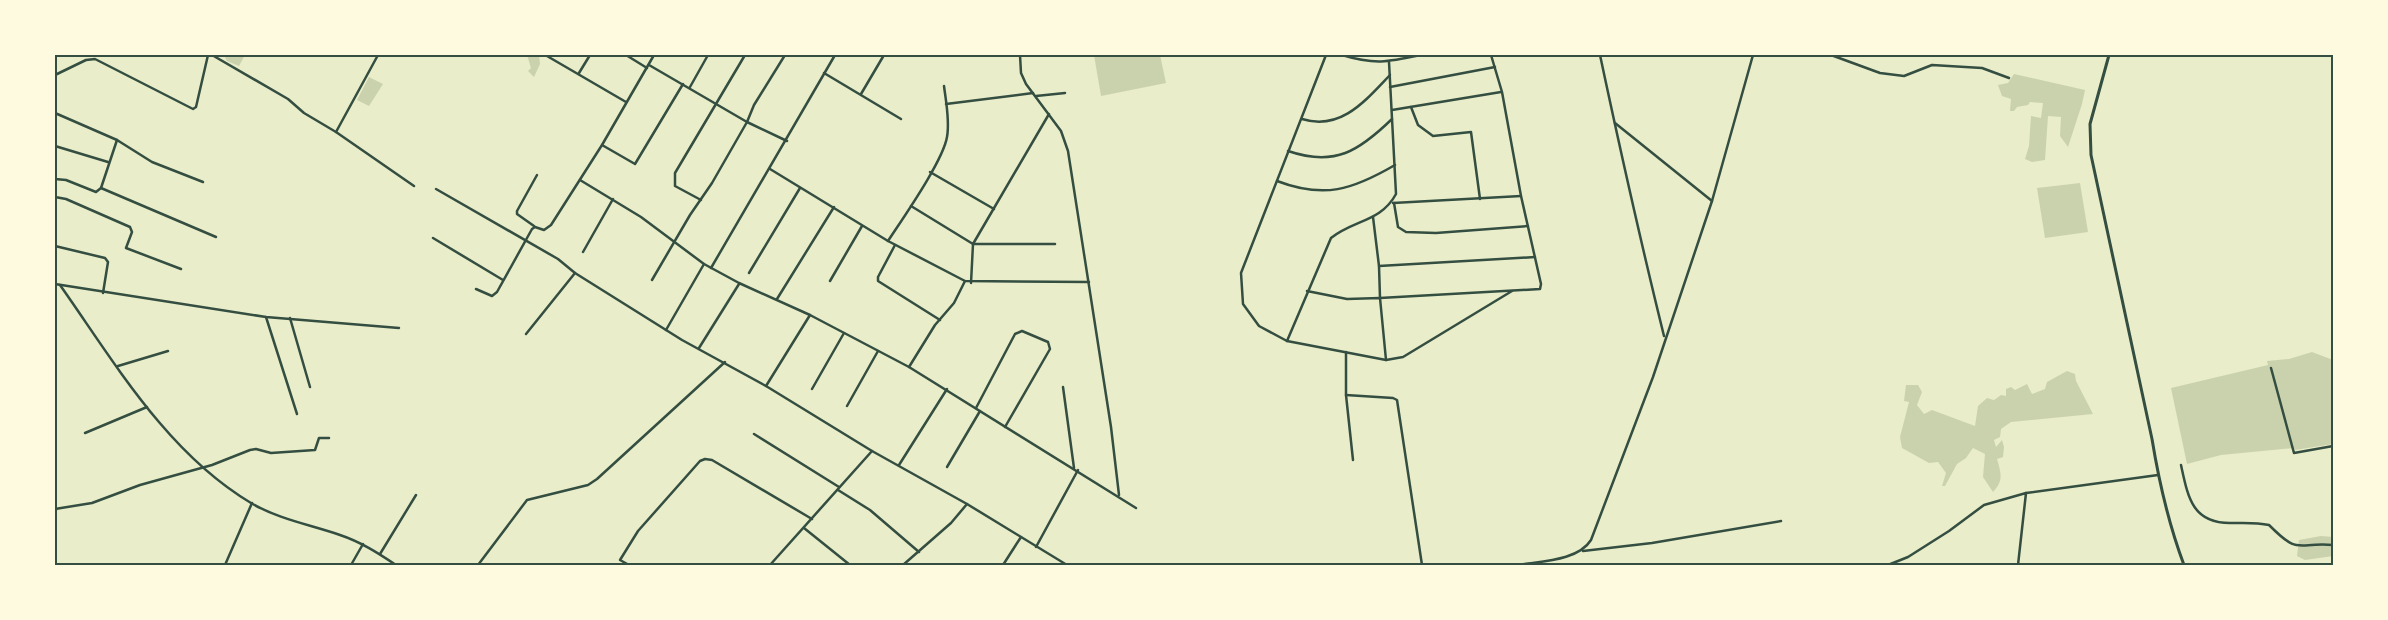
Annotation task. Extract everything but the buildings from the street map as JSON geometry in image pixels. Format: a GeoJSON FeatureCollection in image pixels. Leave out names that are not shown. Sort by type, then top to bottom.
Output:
{"type":"FeatureCollection","features":[{"type":"Feature","properties":{"kind":"street"},"geometry":{"type":"LineString","coordinates":[[55,76],[86,60],[95,59],[193,109],[196,107],[210,55],[261,82],[288,99],[304,113],[336,132],[414,186]]}},
{"type":"Feature","properties":{"kind":"street"},"geometry":{"type":"LineString","coordinates":[[336,132],[378,55]]}},
{"type":"Feature","properties":{"kind":"street"},"geometry":{"type":"LineString","coordinates":[[579,73],[590,55]]}},
{"type":"Feature","properties":{"kind":"street"},"geometry":{"type":"LineString","coordinates":[[626,55],[690,87],[747,122],[787,141]]}},
{"type":"Feature","properties":{"kind":"street"},"geometry":{"type":"LineString","coordinates":[[537,175],[517,210],[517,214],[535,227],[544,230],[551,226],[602,145],[654,55]]}},
{"type":"Feature","properties":{"kind":"street"},"geometry":{"type":"LineString","coordinates":[[690,87],[708,55]]}},
{"type":"Feature","properties":{"kind":"street"},"geometry":{"type":"LineString","coordinates":[[702,200],[677,188],[673,178],[745,55]]}},
{"type":"Feature","properties":{"kind":"street"},"geometry":{"type":"LineString","coordinates":[[652,280],[695,207],[702,200],[747,122],[754,105],[784,55]]}},
{"type":"Feature","properties":{"kind":"street"},"geometry":{"type":"LineString","coordinates":[[711,268],[787,141],[835,55]]}},
{"type":"Feature","properties":{"kind":"street"},"geometry":{"type":"LineString","coordinates":[[861,94],[884,55]]}},
{"type":"Feature","properties":{"kind":"street"},"geometry":{"type":"LineString","coordinates":[[1021,55],[1021,73],[1033,93],[1062,131],[1068,151],[1116,462],[1119,496]]}},
{"type":"Feature","properties":{"kind":"street"},"geometry":{"type":"LineString","coordinates":[[1326,55],[1241,273],[1241,293],[1248,313],[1259,326],[1287,341],[1386,360],[1404,357],[1512,291]]}},
{"type":"Feature","properties":{"kind":"street"},"geometry":{"type":"LineString","coordinates":[[1342,55],[1372,63],[1389,62],[1421,55]]}},
{"type":"Feature","properties":{"kind":"street"},"geometry":{"type":"LineString","coordinates":[[1358,55],[1358,60]]}},
{"type":"Feature","properties":{"kind":"street"},"geometry":{"type":"LineString","coordinates":[[1307,291],[1347,299],[1540,289],[1542,284],[1521,196],[1502,92],[1491,55]]}},
{"type":"Feature","properties":{"kind":"street"},"geometry":{"type":"LineString","coordinates":[[1600,55],[1630,187],[1640,241],[1665,338]]}},
{"type":"Feature","properties":{"kind":"street"},"geometry":{"type":"LineString","coordinates":[[1582,551],[1591,540],[1653,377],[1712,201],[1753,55]]}},
{"type":"Feature","properties":{"kind":"street"},"geometry":{"type":"LineString","coordinates":[[1831,55],[1880,73],[1904,76],[1932,65],[1982,68],[2009,78]]}},
{"type":"Feature","properties":{"kind":"street"},"geometry":{"type":"LineString","coordinates":[[2109,55],[2090,124],[2090,148],[2158,475],[2164,491],[2170,522],[2184,565]]}},
{"type":"Feature","properties":{"kind":"street"},"geometry":{"type":"LineString","coordinates":[[547,56],[626,102]]}},
{"type":"Feature","properties":{"kind":"street"},"geometry":{"type":"LineString","coordinates":[[1287,341],[1331,238],[1339,231],[1353,227],[1384,211],[1392,203],[1397,186],[1389,62]]}},
{"type":"Feature","properties":{"kind":"street"},"geometry":{"type":"LineString","coordinates":[[1390,87],[1495,67]]}},
{"type":"Feature","properties":{"kind":"street"},"geometry":{"type":"LineString","coordinates":[[824,73],[901,119]]}},
{"type":"Feature","properties":{"kind":"street"},"geometry":{"type":"LineString","coordinates":[[1302,119],[1316,123],[1329,122],[1344,116],[1358,106],[1390,75]]}},
{"type":"Feature","properties":{"kind":"street"},"geometry":{"type":"LineString","coordinates":[[602,145],[635,164],[683,84]]}},
{"type":"Feature","properties":{"kind":"street"},"geometry":{"type":"LineString","coordinates":[[888,241],[911,206],[947,137],[944,86]]}},
{"type":"Feature","properties":{"kind":"street"},"geometry":{"type":"LineString","coordinates":[[1392,110],[1502,92]]}},
{"type":"Feature","properties":{"kind":"street"},"geometry":{"type":"LineString","coordinates":[[946,104],[1033,93]]}},
{"type":"Feature","properties":{"kind":"street"},"geometry":{"type":"LineString","coordinates":[[1036,96],[1065,93]]}},
{"type":"Feature","properties":{"kind":"street"},"geometry":{"type":"LineString","coordinates":[[1411,107],[1418,125],[1433,136],[1470,132],[1480,198]]}},
{"type":"Feature","properties":{"kind":"street"},"geometry":{"type":"LineString","coordinates":[[55,113],[117,140],[152,162],[202,182]]}},
{"type":"Feature","properties":{"kind":"street"},"geometry":{"type":"LineString","coordinates":[[971,282],[973,244],[1049,114]]}},
{"type":"Feature","properties":{"kind":"street"},"geometry":{"type":"LineString","coordinates":[[1288,151],[1305,157],[1322,159],[1337,157],[1370,140],[1392,119]]}},
{"type":"Feature","properties":{"kind":"street"},"geometry":{"type":"LineString","coordinates":[[1615,123],[1712,201]]}},
{"type":"Feature","properties":{"kind":"street"},"geometry":{"type":"LineString","coordinates":[[55,179],[66,180],[96,192],[101,188],[108,162],[117,140]]}},
{"type":"Feature","properties":{"kind":"street"},"geometry":{"type":"LineString","coordinates":[[55,146],[108,162]]}},
{"type":"Feature","properties":{"kind":"street"},"geometry":{"type":"LineString","coordinates":[[1277,181],[1311,191],[1343,190],[1366,182],[1395,166]]}},
{"type":"Feature","properties":{"kind":"street"},"geometry":{"type":"LineString","coordinates":[[770,169],[888,241],[965,281],[1089,282]]}},
{"type":"Feature","properties":{"kind":"street"},"geometry":{"type":"LineString","coordinates":[[930,172],[994,209]]}},
{"type":"Feature","properties":{"kind":"street"},"geometry":{"type":"LineString","coordinates":[[580,180],[613,199],[704,264],[739,283],[810,315],[909,366],[1136,508]]}},
{"type":"Feature","properties":{"kind":"street"},"geometry":{"type":"LineString","coordinates":[[101,188],[216,237]]}},
{"type":"Feature","properties":{"kind":"street"},"geometry":{"type":"LineString","coordinates":[[749,272],[800,188]]}},
{"type":"Feature","properties":{"kind":"street"},"geometry":{"type":"LineString","coordinates":[[436,189],[558,259],[576,273],[666,330],[766,386],[872,451],[967,504],[1067,565]]}},
{"type":"Feature","properties":{"kind":"street"},"geometry":{"type":"LineString","coordinates":[[1392,203],[1521,196]]}},
{"type":"Feature","properties":{"kind":"street"},"geometry":{"type":"LineString","coordinates":[[55,197],[66,199],[130,227],[132,232],[126,248],[181,269]]}},
{"type":"Feature","properties":{"kind":"street"},"geometry":{"type":"LineString","coordinates":[[583,252],[613,199]]}},
{"type":"Feature","properties":{"kind":"street"},"geometry":{"type":"LineString","coordinates":[[1392,203],[1398,227],[1406,232],[1436,233],[1528,226]]}},
{"type":"Feature","properties":{"kind":"street"},"geometry":{"type":"LineString","coordinates":[[911,206],[973,244],[1055,244]]}},
{"type":"Feature","properties":{"kind":"street"},"geometry":{"type":"LineString","coordinates":[[777,299],[834,207]]}},
{"type":"Feature","properties":{"kind":"street"},"geometry":{"type":"LineString","coordinates":[[1373,217],[1379,266],[1386,360]]}},
{"type":"Feature","properties":{"kind":"street"},"geometry":{"type":"LineString","coordinates":[[830,281],[862,226]]}},
{"type":"Feature","properties":{"kind":"street"},"geometry":{"type":"LineString","coordinates":[[476,289],[492,296],[535,227]]}},
{"type":"Feature","properties":{"kind":"street"},"geometry":{"type":"LineString","coordinates":[[433,238],[503,280]]}},
{"type":"Feature","properties":{"kind":"street"},"geometry":{"type":"LineString","coordinates":[[895,245],[878,280],[940,320]]}},
{"type":"Feature","properties":{"kind":"street"},"geometry":{"type":"LineString","coordinates":[[55,246],[105,258],[108,262],[103,293]]}},
{"type":"Feature","properties":{"kind":"street"},"geometry":{"type":"LineString","coordinates":[[1379,266],[1535,257]]}},
{"type":"Feature","properties":{"kind":"street"},"geometry":{"type":"LineString","coordinates":[[666,330],[704,264]]}},
{"type":"Feature","properties":{"kind":"street"},"geometry":{"type":"LineString","coordinates":[[526,334],[576,273]]}},
{"type":"Feature","properties":{"kind":"street"},"geometry":{"type":"LineString","coordinates":[[909,366],[940,320],[954,303],[965,281]]}},
{"type":"Feature","properties":{"kind":"street"},"geometry":{"type":"LineString","coordinates":[[699,348],[739,283]]}},
{"type":"Feature","properties":{"kind":"street"},"geometry":{"type":"LineString","coordinates":[[55,284],[266,317],[399,328]]}},
{"type":"Feature","properties":{"kind":"street"},"geometry":{"type":"LineString","coordinates":[[60,285],[147,407],[174,440],[204,467],[252,504],[267,511],[342,535],[363,544],[396,565]]}},
{"type":"Feature","properties":{"kind":"street"},"geometry":{"type":"LineString","coordinates":[[766,386],[810,315]]}},
{"type":"Feature","properties":{"kind":"street"},"geometry":{"type":"LineString","coordinates":[[266,317],[297,414]]}},
{"type":"Feature","properties":{"kind":"street"},"geometry":{"type":"LineString","coordinates":[[290,318],[310,387]]}},
{"type":"Feature","properties":{"kind":"street"},"geometry":{"type":"LineString","coordinates":[[976,408],[1015,334],[1022,331],[1048,342],[1050,349],[1005,427]]}},
{"type":"Feature","properties":{"kind":"street"},"geometry":{"type":"LineString","coordinates":[[812,389],[844,333]]}},
{"type":"Feature","properties":{"kind":"street"},"geometry":{"type":"LineString","coordinates":[[118,366],[168,351]]}},
{"type":"Feature","properties":{"kind":"street"},"geometry":{"type":"LineString","coordinates":[[847,406],[878,351]]}},
{"type":"Feature","properties":{"kind":"street"},"geometry":{"type":"LineString","coordinates":[[1346,352],[1346,395],[1353,460]]}},
{"type":"Feature","properties":{"kind":"street"},"geometry":{"type":"LineString","coordinates":[[478,565],[527,500],[588,485],[598,480],[725,362]]}},
{"type":"Feature","properties":{"kind":"street"},"geometry":{"type":"LineString","coordinates":[[2271,368],[2294,453],[2333,446]]}},
{"type":"Feature","properties":{"kind":"street"},"geometry":{"type":"LineString","coordinates":[[1036,547],[1076,469],[1063,387]]}},
{"type":"Feature","properties":{"kind":"street"},"geometry":{"type":"LineString","coordinates":[[899,466],[947,389]]}},
{"type":"Feature","properties":{"kind":"street"},"geometry":{"type":"LineString","coordinates":[[1346,395],[1397,400],[1422,565]]}},
{"type":"Feature","properties":{"kind":"street"},"geometry":{"type":"LineString","coordinates":[[85,432],[147,407]]}},
{"type":"Feature","properties":{"kind":"street"},"geometry":{"type":"LineString","coordinates":[[947,467],[980,411]]}},
{"type":"Feature","properties":{"kind":"street"},"geometry":{"type":"LineString","coordinates":[[754,434],[870,510],[918,552]]}},
{"type":"Feature","properties":{"kind":"street"},"geometry":{"type":"LineString","coordinates":[[55,517],[56,509],[92,503],[140,485],[204,467],[256,449],[271,453],[315,450],[319,438],[329,438]]}},
{"type":"Feature","properties":{"kind":"street"},"geometry":{"type":"LineString","coordinates":[[770,565],[872,451]]}},
{"type":"Feature","properties":{"kind":"street"},"geometry":{"type":"LineString","coordinates":[[629,565],[620,560],[638,530],[700,461],[705,459],[712,460],[812,519]]}},
{"type":"Feature","properties":{"kind":"street"},"geometry":{"type":"LineString","coordinates":[[2181,465],[2186,488],[2193,504],[2206,520],[2269,525],[2284,540],[2300,547],[2333,545]]}},
{"type":"Feature","properties":{"kind":"street"},"geometry":{"type":"LineString","coordinates":[[1888,565],[1908,557],[1949,531],[1984,505],[2026,493],[2158,475]]}},
{"type":"Feature","properties":{"kind":"street"},"geometry":{"type":"LineString","coordinates":[[2018,565],[2026,493]]}},
{"type":"Feature","properties":{"kind":"street"},"geometry":{"type":"LineString","coordinates":[[380,554],[416,495]]}},
{"type":"Feature","properties":{"kind":"street"},"geometry":{"type":"LineString","coordinates":[[225,565],[252,504]]}},
{"type":"Feature","properties":{"kind":"street"},"geometry":{"type":"LineString","coordinates":[[903,565],[951,523],[967,504]]}},
{"type":"Feature","properties":{"kind":"street"},"geometry":{"type":"LineString","coordinates":[[1518,565],[1582,551],[1643,544],[1781,521]]}},
{"type":"Feature","properties":{"kind":"street"},"geometry":{"type":"LineString","coordinates":[[804,528],[850,565]]}},
{"type":"Feature","properties":{"kind":"street"},"geometry":{"type":"LineString","coordinates":[[1003,565],[1021,537]]}},
{"type":"Feature","properties":{"kind":"street"},"geometry":{"type":"LineString","coordinates":[[351,565],[363,544]]}},
{"type":"Feature","properties":{"kind":"green space"},"geometry":{"type":"Polygon","coordinates":[[[224,55],[245,55],[239,66],[227,61],[224,55]]]}},
{"type":"Feature","properties":{"kind":"green space"},"geometry":{"type":"Polygon","coordinates":[[[527,55],[539,55],[540,64],[534,77],[528,71],[531,68],[527,55]]]}},
{"type":"Feature","properties":{"kind":"green space"},"geometry":{"type":"Polygon","coordinates":[[[1094,55],[1160,55],[1166,83],[1101,96],[1094,55]]]}},
{"type":"Feature","properties":{"kind":"green space"},"geometry":{"type":"Polygon","coordinates":[[[2014,74],[2085,90],[2068,147],[2060,136],[2061,117],[2048,116],[2045,160],[2032,162],[2025,159],[2029,146],[2031,116],[2041,118],[2043,103],[2030,102],[2028,105],[2017,107],[2014,111],[2010,111],[2011,99],[2002,96],[1998,85],[2008,83],[2014,74]]]}},
{"type":"Feature","properties":{"kind":"green space"},"geometry":{"type":"Polygon","coordinates":[[[369,77],[383,84],[369,106],[357,100],[369,77]]]}},
{"type":"Feature","properties":{"kind":"green space"},"geometry":{"type":"Polygon","coordinates":[[[2080,183],[2088,232],[2045,238],[2037,188],[2080,183]]]}},
{"type":"Feature","properties":{"kind":"green space"},"geometry":{"type":"Polygon","coordinates":[[[2312,352],[2333,360],[2333,444],[2295,450],[2294,448],[2221,455],[2187,464],[2171,388],[2268,365],[2267,361],[2289,359],[2312,352]]]}},
{"type":"Feature","properties":{"kind":"green space"},"geometry":{"type":"Polygon","coordinates":[[[2067,371],[2075,374],[2076,381],[2093,414],[2011,422],[2001,429],[2000,437],[1994,440],[1996,447],[2002,440],[2004,447],[2003,457],[1997,459],[2000,480],[1993,492],[1983,477],[1985,454],[1973,448],[1966,458],[1957,464],[1945,486],[1942,486],[1946,473],[1938,462],[1929,463],[1902,448],[1900,437],[1909,402],[1904,401],[1906,385],[1918,385],[1922,392],[1917,405],[1924,414],[1932,410],[1975,426],[1978,406],[1987,398],[1994,400],[2001,395],[2006,396],[2006,389],[2011,387],[2015,390],[2027,384],[2032,394],[2045,389],[2047,382],[2067,371]]]}},
{"type":"Feature","properties":{"kind":"green space"},"geometry":{"type":"Polygon","coordinates":[[[2321,536],[2333,537],[2333,556],[2305,560],[2297,556],[2299,540],[2321,536]]]}}]}
